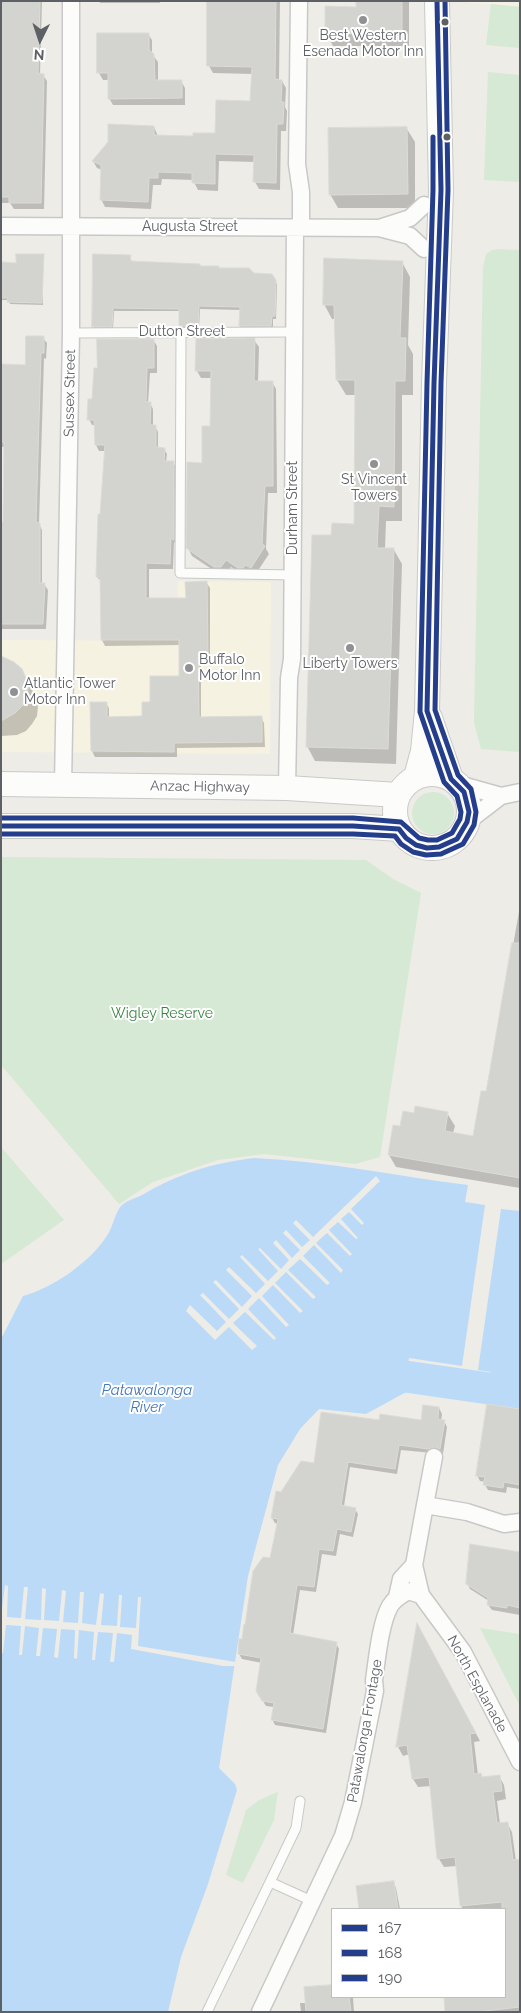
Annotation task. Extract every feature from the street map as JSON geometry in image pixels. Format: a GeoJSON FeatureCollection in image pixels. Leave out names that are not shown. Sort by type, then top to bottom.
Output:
{"type":"FeatureCollection","features":[{"type":"Feature","properties":{"kind":"street","name":"Sussex Street"},"geometry":{"type":"LineString","coordinates":[[63,785],[71,333],[71,1]]}},
{"type":"Feature","properties":{"kind":"street","name":"Durham Street"},"geometry":{"type":"LineString","coordinates":[[287,788],[292,575],[293,332],[301,192],[298,164],[299,1]]}},
{"type":"Feature","properties":{"kind":"street"},"geometry":{"type":"LineString","coordinates":[[427,711],[454,782],[468,802],[469,812],[467,822],[457,839],[439,848],[416,845],[406,838],[399,829],[395,818],[395,806],[398,795],[418,772],[423,751],[427,711],[434,383],[441,190],[437,1]]}},
{"type":"Feature","properties":{"kind":"street"},"geometry":{"type":"LineString","coordinates":[[434,383],[424,278],[424,158],[438,60]]}},
{"type":"Feature","properties":{"kind":"street","name":"Augusta Street"},"geometry":{"type":"LineString","coordinates":[[379,228],[410,218],[424,205]]}},
{"type":"Feature","properties":{"kind":"street","name":"Augusta Street"},"geometry":{"type":"LineString","coordinates":[[1,226],[379,228],[410,236],[424,249]]}},
{"type":"Feature","properties":{"kind":"street"},"geometry":{"type":"LineString","coordinates":[[287,788],[398,780],[418,772],[434,774],[501,796]]}},
{"type":"Feature","properties":{"kind":"street","name":"Anzac Highway"},"geometry":{"type":"LineString","coordinates":[[1,785],[287,788],[398,795]]}},
{"type":"Feature","properties":{"kind":"street"},"geometry":{"type":"LineString","coordinates":[[467,822],[501,796],[520,792]]}},
{"type":"Feature","properties":{"kind":"street"},"geometry":{"type":"LineString","coordinates":[[1,826],[353,826],[399,829]]}},
{"type":"Feature","properties":{"kind":"street"},"geometry":{"type":"LineString","coordinates":[[1,842],[49,826]]}},
{"type":"Feature","properties":{"kind":"street"},"geometry":{"type":"LineString","coordinates":[[409,1594],[434,1456]]}},
{"type":"Feature","properties":{"kind":"street"},"geometry":{"type":"LineString","coordinates":[[426,1505],[467,1512],[504,1524],[520,1522]]}},
{"type":"Feature","properties":{"kind":"street","name":"Patawalonga Frontage"},"geometry":{"type":"LineString","coordinates":[[260,2012],[344,1836],[353,1802],[375,1691],[374,1680],[386,1617],[390,1605],[409,1594],[401,1579],[414,1565]]}},
{"type":"Feature","properties":{"kind":"street","name":"North Esplanade"},"geometry":{"type":"LineString","coordinates":[[409,1594],[463,1652],[520,1762]]}},
{"type":"Feature","properties":{"kind":"lane"},"geometry":{"type":"LineString","coordinates":[[181,332],[180,572],[292,575]]}},
{"type":"Feature","properties":{"kind":"lane","name":"Dutton Street"},"geometry":{"type":"LineString","coordinates":[[71,333],[293,332]]}},
{"type":"Feature","properties":{"kind":"lane"},"geometry":{"type":"LineString","coordinates":[[207,2012],[296,1828],[300,1801]]}},
{"type":"Feature","properties":{"kind":"lane"},"geometry":{"type":"LineString","coordinates":[[270,1882],[312,1902]]}},
{"type":"Feature","properties":{"kind":"shaded area"},"geometry":{"type":"Polygon","coordinates":[[[468,1],[520,1],[520,6],[468,3],[468,1]]]}},
{"type":"Feature","properties":{"kind":"shaded area"},"geometry":{"type":"Polygon","coordinates":[[[178,581],[271,582],[270,754],[1,752],[1,640],[178,641],[178,581]]]}},
{"type":"Feature","properties":{"kind":"green space"},"geometry":{"type":"Polygon","coordinates":[[[491,4],[520,7],[520,48],[486,45],[491,4]]]}},
{"type":"Feature","properties":{"kind":"green space"},"geometry":{"type":"Polygon","coordinates":[[[488,72],[520,75],[520,182],[484,180],[488,72]]]}},
{"type":"Feature","properties":{"kind":"green space"},"geometry":{"type":"Polygon","coordinates":[[[492,250],[520,250],[520,752],[481,749],[474,723],[483,267],[486,254],[492,250]]]}},
{"type":"Feature","properties":{"kind":"green space"},"geometry":{"type":"Polygon","coordinates":[[[433,792],[448,798],[454,813],[448,828],[433,834],[418,828],[412,813],[418,798],[433,792]]]}},
{"type":"Feature","properties":{"kind":"green space","name":"Wigley Reserve"},"geometry":{"type":"Polygon","coordinates":[[[1,857],[366,860],[393,879],[421,893],[380,1157],[355,1164],[264,1154],[218,1160],[153,1182],[119,1204],[1,1065],[1,857]]]}},
{"type":"Feature","properties":{"kind":"green space"},"geometry":{"type":"Polygon","coordinates":[[[1,1147],[64,1220],[1,1264],[1,1147]]]}},
{"type":"Feature","properties":{"kind":"green space"},"geometry":{"type":"Polygon","coordinates":[[[480,1628],[520,1634],[520,1706],[480,1628]]]}},
{"type":"Feature","properties":{"kind":"green space"},"geometry":{"type":"Polygon","coordinates":[[[278,1792],[274,1820],[243,1883],[226,1875],[246,1810],[259,1800],[278,1792]]]}},
{"type":"Feature","properties":{"kind":"water","name":"Patawalonga River"},"geometry":{"type":"Polygon","coordinates":[[[254,1158],[334,1165],[468,1185],[465,1202],[485,1205],[462,1366],[409,1358],[407,1370],[411,1371],[408,1391],[366,1414],[319,1409],[300,1429],[278,1465],[248,1576],[219,1768],[235,1784],[237,1790],[207,1887],[181,1957],[168,2012],[1,2012],[1,1339],[23,1296],[47,1287],[59,1280],[92,1254],[108,1234],[117,1212],[123,1204],[196,1170],[254,1158]]]}},
{"type":"Feature","properties":{"kind":"water"},"geometry":{"type":"Polygon","coordinates":[[[501,1209],[520,1211],[520,1402],[487,1398],[491,1372],[478,1370],[501,1209]]]}},
{"type":"Feature","properties":{"kind":"water"},"geometry":{"type":"Polygon","coordinates":[[[417,1371],[484,1381],[482,1396],[414,1386],[417,1371]]]}},
{"type":"Feature","properties":{"kind":"pier"},"geometry":{"type":"Polygon","coordinates":[[[376,1176],[380,1181],[351,1209],[364,1223],[362,1225],[349,1212],[341,1219],[358,1238],[356,1239],[338,1222],[329,1230],[352,1254],[350,1256],[327,1233],[316,1243],[343,1270],[341,1273],[314,1245],[303,1256],[330,1283],[327,1285],[300,1259],[288,1270],[316,1297],[313,1299],[286,1272],[275,1283],[303,1311],[300,1313],[273,1285],[262,1296],[289,1325],[286,1327],[259,1298],[248,1309],[276,1338],[274,1340],[245,1312],[233,1323],[257,1346],[252,1350],[229,1327],[215,1340],[186,1311],[190,1305],[217,1331],[226,1322],[200,1295],[203,1293],[229,1319],[239,1309],[213,1282],[216,1280],[242,1307],[252,1296],[226,1270],[229,1267],[256,1293],[265,1284],[240,1257],[242,1255],[268,1281],[278,1271],[258,1249],[260,1248],[281,1269],[289,1260],[273,1243],[276,1240],[292,1258],[300,1250],[283,1233],[286,1230],[302,1247],[310,1240],[293,1223],[296,1220],[313,1237],[376,1176]]]}},
{"type":"Feature","properties":{"kind":"pier"},"geometry":{"type":"Polygon","coordinates":[[[5,1585],[8,1586],[7,1617],[21,1618],[24,1587],[28,1587],[25,1619],[41,1620],[42,1588],[46,1589],[44,1620],[59,1621],[62,1590],[66,1591],[63,1622],[78,1623],[80,1592],[84,1592],[82,1623],[96,1625],[100,1593],[104,1594],[101,1625],[117,1626],[119,1595],[122,1595],[120,1627],[136,1628],[138,1597],[141,1597],[138,1646],[236,1662],[235,1666],[223,1666],[131,1649],[132,1635],[117,1633],[114,1662],[110,1662],[113,1633],[98,1632],[95,1660],[92,1660],[94,1632],[79,1630],[77,1659],[74,1658],[75,1630],[61,1629],[58,1658],[54,1657],[57,1629],[43,1628],[40,1656],[36,1656],[39,1628],[25,1626],[22,1655],[19,1655],[21,1626],[6,1625],[3,1653],[1,1653],[1,1617],[5,1585]]]}},
{"type":"Feature","properties":{"kind":"building"},"geometry":{"type":"Polygon","coordinates":[[[1,1],[40,1],[38,73],[44,74],[41,203],[9,203],[9,197],[1,197],[1,1]]]}},
{"type":"Feature","properties":{"kind":"building"},"geometry":{"type":"Polygon","coordinates":[[[207,1],[276,1],[275,79],[282,80],[281,102],[284,102],[283,124],[277,124],[276,183],[253,182],[254,155],[215,154],[215,184],[192,183],[192,173],[158,172],[158,178],[149,178],[148,202],[100,200],[101,165],[92,161],[108,142],[108,124],[154,126],[154,135],[193,136],[193,133],[215,133],[216,100],[250,101],[252,67],[207,66],[207,1]]]}},
{"type":"Feature","properties":{"kind":"building","name":"Best Western Esenada Motor Inn"},"geometry":{"type":"Polygon","coordinates":[[[356,1],[402,1],[402,34],[325,33],[325,6],[356,7],[356,1]]]}},
{"type":"Feature","properties":{"kind":"building"},"geometry":{"type":"Polygon","coordinates":[[[97,33],[149,33],[149,50],[154,54],[155,80],[182,80],[182,98],[108,99],[108,73],[97,73],[97,33]]]}},
{"type":"Feature","properties":{"kind":"building"},"geometry":{"type":"Polygon","coordinates":[[[407,127],[408,194],[329,195],[328,128],[407,127]]]}},
{"type":"Feature","properties":{"kind":"building"},"geometry":{"type":"Polygon","coordinates":[[[16,254],[44,254],[42,303],[7,302],[8,298],[1,298],[1,262],[16,263],[16,254]]]}},
{"type":"Feature","properties":{"kind":"building"},"geometry":{"type":"Polygon","coordinates":[[[93,254],[131,255],[130,261],[200,264],[200,266],[219,266],[219,268],[249,268],[254,273],[272,274],[276,280],[275,316],[272,316],[271,326],[239,326],[240,307],[199,306],[198,326],[179,326],[179,309],[113,308],[112,327],[92,327],[93,254]]]}},
{"type":"Feature","properties":{"kind":"building"},"geometry":{"type":"Polygon","coordinates":[[[324,258],[403,261],[400,338],[406,338],[405,381],[395,381],[394,507],[379,506],[377,548],[394,548],[388,749],[306,747],[312,535],[331,535],[332,523],[354,524],[355,380],[336,380],[334,305],[323,305],[324,258]]]}},
{"type":"Feature","properties":{"kind":"building"},"geometry":{"type":"Polygon","coordinates":[[[26,336],[44,336],[44,353],[41,353],[36,522],[40,523],[40,583],[45,583],[43,624],[1,624],[1,522],[3,522],[4,442],[1,442],[1,364],[25,365],[26,336]]]}},
{"type":"Feature","properties":{"kind":"building"},"geometry":{"type":"Polygon","coordinates":[[[255,338],[254,381],[273,381],[273,486],[265,486],[262,544],[265,546],[251,568],[245,565],[243,568],[238,568],[226,560],[221,567],[214,567],[186,548],[187,462],[202,463],[202,426],[210,426],[211,371],[195,371],[196,339],[255,338]]]}},
{"type":"Feature","properties":{"kind":"building"},"geometry":{"type":"Polygon","coordinates":[[[97,339],[154,339],[154,368],[147,368],[146,402],[151,402],[150,425],[156,425],[156,447],[165,448],[164,461],[174,461],[174,540],[171,538],[170,564],[146,563],[146,598],[186,598],[185,582],[207,581],[208,654],[198,654],[199,717],[262,716],[262,742],[174,743],[174,752],[91,751],[90,702],[107,702],[107,717],[142,716],[142,702],[150,702],[150,676],[179,676],[179,640],[101,640],[100,577],[96,577],[98,514],[100,514],[105,445],[95,445],[94,420],[87,420],[88,399],[92,399],[94,368],[97,368],[97,339]]]}},
{"type":"Feature","properties":{"kind":"building","name":"Atlantic Tower Motor Inn"},"geometry":{"type":"Polygon","coordinates":[[[1,656],[14,662],[22,669],[28,687],[27,697],[22,706],[15,713],[1,721],[1,656]]]}},
{"type":"Feature","properties":{"kind":"building"},"geometry":{"type":"Polygon","coordinates":[[[512,943],[520,943],[520,1178],[388,1155],[393,1125],[400,1126],[403,1111],[414,1113],[415,1106],[448,1112],[445,1131],[473,1136],[481,1091],[486,1091],[512,943]]]}},
{"type":"Feature","properties":{"kind":"building"},"geometry":{"type":"Polygon","coordinates":[[[487,1404],[520,1409],[520,1485],[504,1482],[503,1488],[483,1485],[485,1477],[476,1476],[487,1404]]]}},
{"type":"Feature","properties":{"kind":"building"},"geometry":{"type":"Polygon","coordinates":[[[423,1405],[439,1407],[438,1419],[445,1420],[440,1449],[435,1447],[428,1449],[399,1445],[395,1469],[348,1462],[341,1505],[356,1508],[351,1532],[337,1529],[333,1551],[319,1549],[314,1587],[297,1585],[290,1633],[337,1642],[323,1729],[271,1720],[274,1703],[262,1701],[256,1691],[261,1658],[238,1654],[239,1639],[242,1639],[245,1625],[253,1571],[263,1557],[270,1558],[278,1519],[271,1518],[276,1491],[281,1492],[301,1461],[314,1463],[321,1412],[379,1420],[380,1414],[421,1420],[423,1405]]]}},
{"type":"Feature","properties":{"kind":"building"},"geometry":{"type":"Polygon","coordinates":[[[470,1544],[520,1552],[520,1608],[507,1605],[507,1608],[487,1605],[488,1598],[466,1584],[470,1544]]]}},
{"type":"Feature","properties":{"kind":"building"},"geometry":{"type":"Polygon","coordinates":[[[417,1623],[476,1733],[470,1734],[474,1774],[481,1773],[482,1777],[500,1775],[502,1791],[493,1792],[497,1823],[508,1822],[513,1860],[520,1859],[520,2007],[476,2012],[445,2012],[444,1998],[506,1998],[506,1908],[502,1908],[502,1902],[460,1906],[455,1857],[437,1859],[429,1777],[412,1779],[407,1745],[396,1747],[417,1623]]]}},
{"type":"Feature","properties":{"kind":"building"},"geometry":{"type":"Polygon","coordinates":[[[394,1881],[398,1908],[359,1908],[356,1886],[394,1881]]]}},
{"type":"Feature","properties":{"kind":"building"},"geometry":{"type":"Polygon","coordinates":[[[331,1985],[331,1998],[349,1998],[351,2012],[306,2012],[304,1987],[331,1985]]]}},
{"type":"Feature","properties":{"kind":"waterway","name":"Patawalonga River"},"geometry":{"type":"LineString","coordinates":[[366,1373],[381,1373],[520,1393]]}},
{"type":"Feature","properties":{"kind":"transit line","name":"167"},"geometry":{"type":"LineString","coordinates":[[1,826],[353,826],[399,829],[406,838],[416,845],[427,848],[439,847],[457,839],[467,822],[469,812],[464,792],[451,779],[427,711],[434,383],[441,190],[437,1]]}},
{"type":"Feature","properties":{"kind":"transit line","name":"168"},"geometry":{"type":"LineString","coordinates":[[1,834],[353,834],[395,836],[401,844],[413,852],[426,855],[441,854],[463,844],[474,825],[476,812],[471,789],[458,775],[435,710],[441,383],[448,190],[445,1]]}},
{"type":"Feature","properties":{"kind":"transit line","name":"190"},"geometry":{"type":"LineString","coordinates":[[1,818],[353,818],[401,822],[419,838],[428,840],[437,840],[452,833],[460,819],[461,812],[457,796],[444,782],[420,712],[433,137]]}},
{"type":"Feature","properties":{"kind":"place","name":"Best Western Esenada Motor Inn"},"geometry":{"type":"Point","coordinates":[363,20]}},
{"type":"Feature","properties":{"kind":"place","name":"St Vincent Towers"},"geometry":{"type":"Point","coordinates":[374,464]}},
{"type":"Feature","properties":{"kind":"place","name":"Liberty Towers"},"geometry":{"type":"Point","coordinates":[350,648]}},
{"type":"Feature","properties":{"kind":"place","name":"Buffalo Motor Inn"},"geometry":{"type":"Point","coordinates":[189,668]}},
{"type":"Feature","properties":{"kind":"place","name":"Atlantic Tower Motor Inn"},"geometry":{"type":"Point","coordinates":[14,692]}}]}
